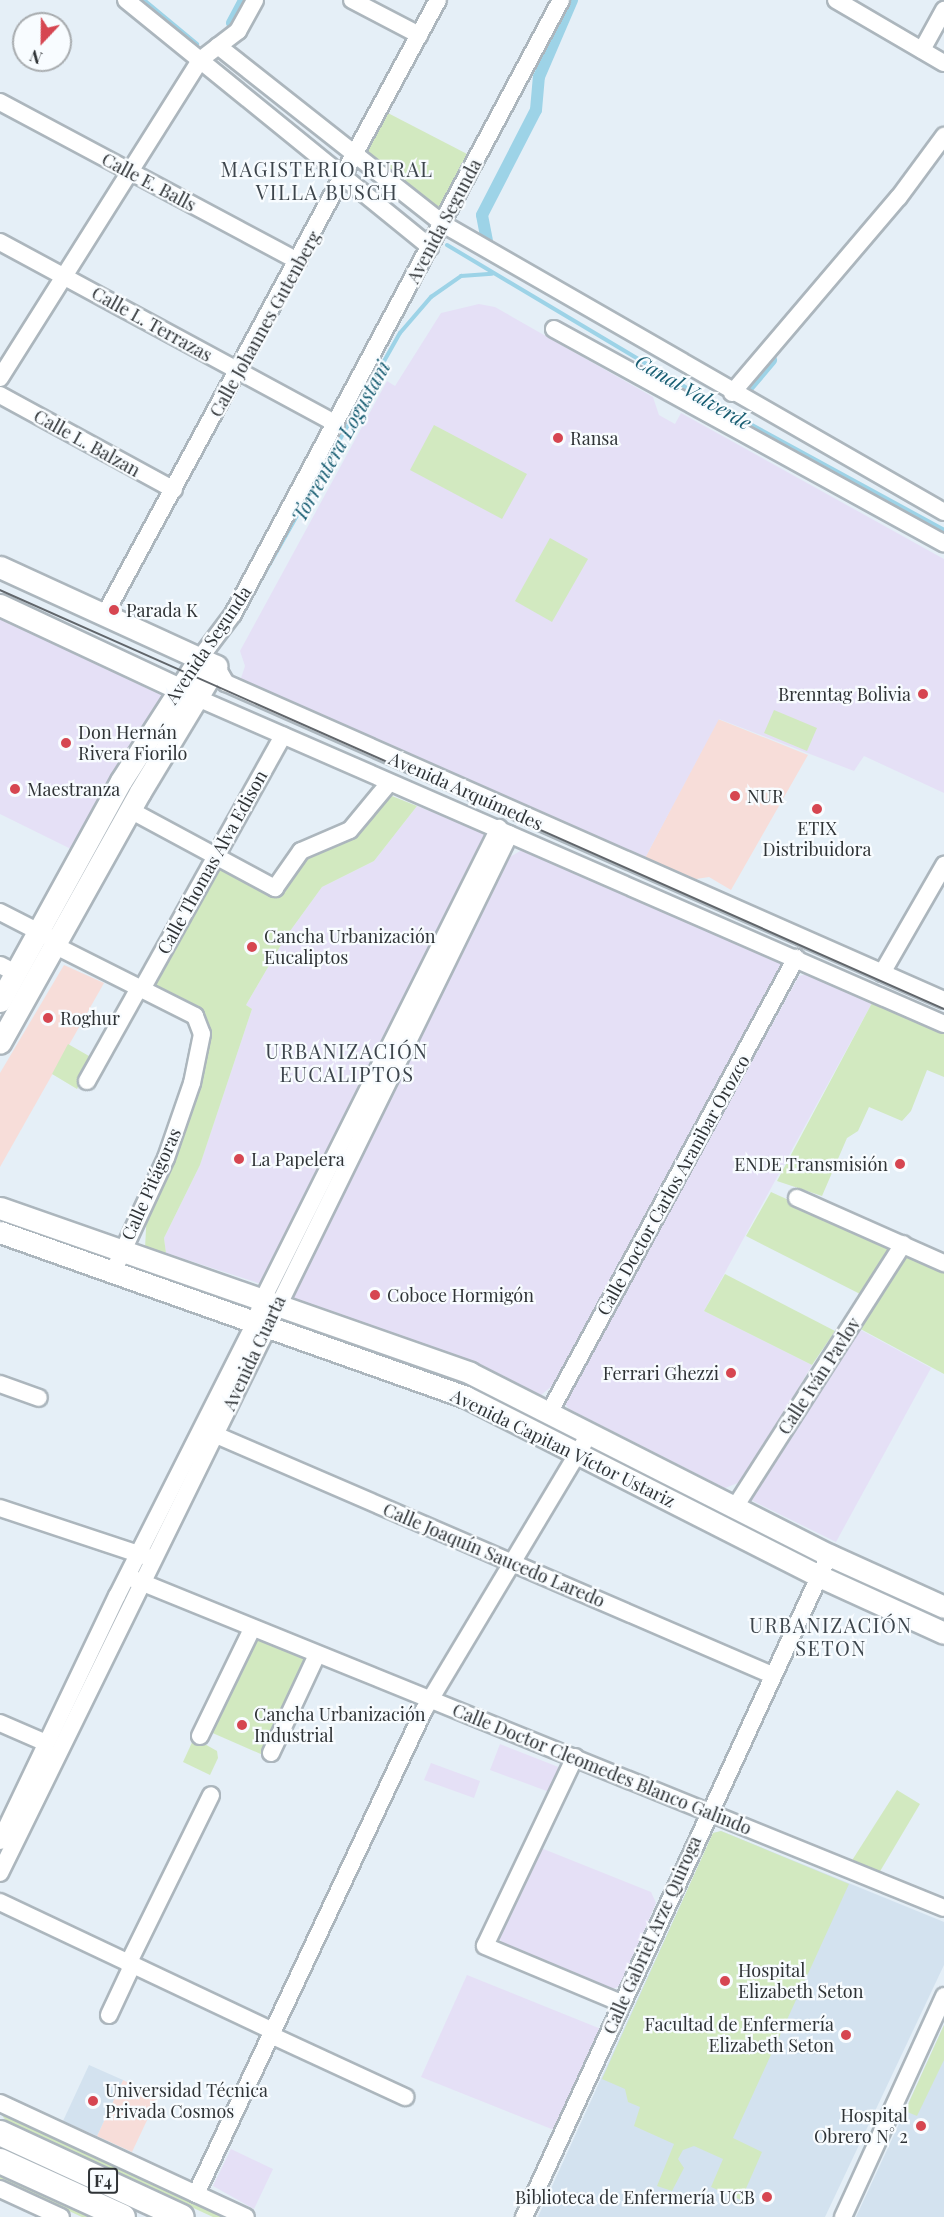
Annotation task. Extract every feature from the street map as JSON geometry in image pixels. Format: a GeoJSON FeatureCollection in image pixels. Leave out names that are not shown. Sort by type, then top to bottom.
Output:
{"type":"FeatureCollection","features":[{"type":"Feature","properties":{"kind":"highway","name":"F4"},"geometry":{"type":"LineString","coordinates":[[0,2133],[182,2217]]}},
{"type":"Feature","properties":{"kind":"highway","name":"F4"},"geometry":{"type":"LineString","coordinates":[[0,2161],[123,2217]]}},
{"type":"Feature","properties":{"kind":"main road","name":"Avenida Arquímedes"},"geometry":{"type":"LineString","coordinates":[[0,567],[208,662]]}},
{"type":"Feature","properties":{"kind":"main road","name":"Avenida Arquímedes"},"geometry":{"type":"LineString","coordinates":[[0,605],[187,692]]}},
{"type":"Feature","properties":{"kind":"main road","name":"Avenida Segunda"},"geometry":{"type":"LineString","coordinates":[[0,1043],[121,781],[208,662]]}},
{"type":"Feature","properties":{"kind":"main road","name":"Avenida Segunda"},"geometry":{"type":"LineString","coordinates":[[0,1001],[8,969],[50,939],[130,810],[187,692]]}},
{"type":"Feature","properties":{"kind":"main road","name":"Avenida Capitan Víctor Ustariz"},"geometry":{"type":"LineString","coordinates":[[0,1208],[470,1373],[829,1556],[944,1607]]}},
{"type":"Feature","properties":{"kind":"main road","name":"Avenida Capitan Víctor Ustariz"},"geometry":{"type":"LineString","coordinates":[[0,1232],[466,1397],[819,1576],[944,1633]]}},
{"type":"Feature","properties":{"kind":"street"},"geometry":{"type":"LineString","coordinates":[[126,0],[430,247]]}},
{"type":"Feature","properties":{"kind":"street"},"geometry":{"type":"LineString","coordinates":[[0,378],[200,60],[238,31],[255,0]]}},
{"type":"Feature","properties":{"kind":"street"},"geometry":{"type":"LineString","coordinates":[[352,0],[419,36]]}},
{"type":"Feature","properties":{"kind":"street","name":"Calle Johannes Gutenberg"},"geometry":{"type":"LineString","coordinates":[[105,614],[345,177],[438,0]]}},
{"type":"Feature","properties":{"kind":"street","name":"Avenida Segunda"},"geometry":{"type":"LineString","coordinates":[[208,662],[561,0]]}},
{"type":"Feature","properties":{"kind":"street"},"geometry":{"type":"LineString","coordinates":[[847,3],[944,63]]}},
{"type":"Feature","properties":{"kind":"street"},"geometry":{"type":"LineString","coordinates":[[922,50],[944,10]]}},
{"type":"Feature","properties":{"kind":"street"},"geometry":{"type":"LineString","coordinates":[[218,46],[443,224],[732,393],[944,512]]}},
{"type":"Feature","properties":{"kind":"street","name":"Calle E. Balls"},"geometry":{"type":"LineString","coordinates":[[0,102],[298,261]]}},
{"type":"Feature","properties":{"kind":"street"},"geometry":{"type":"LineString","coordinates":[[732,393],[899,197],[944,136]]}},
{"type":"Feature","properties":{"kind":"street","name":"Calle L. Terrazas"},"geometry":{"type":"LineString","coordinates":[[0,242],[336,424]]}},
{"type":"Feature","properties":{"kind":"street"},"geometry":{"type":"LineString","coordinates":[[554,329],[944,543]]}},
{"type":"Feature","properties":{"kind":"street","name":"Calle L. Balzan"},"geometry":{"type":"LineString","coordinates":[[0,395],[174,490]]}},
{"type":"Feature","properties":{"kind":"street","name":"Avenida Arquímedes"},"geometry":{"type":"LineString","coordinates":[[208,662],[226,683],[944,1000]]}},
{"type":"Feature","properties":{"kind":"street","name":"Avenida Arquímedes"},"geometry":{"type":"LineString","coordinates":[[187,692],[389,783],[944,1024]]}},
{"type":"Feature","properties":{"kind":"street","name":"Calle Thomas Alva Edison"},"geometry":{"type":"LineString","coordinates":[[87,1081],[283,736]]}},
{"type":"Feature","properties":{"kind":"street"},"geometry":{"type":"LineString","coordinates":[[130,810],[215,858],[275,888],[301,851],[350,830],[389,783]]}},
{"type":"Feature","properties":{"kind":"street","name":"Avenida Cuarta"},"geometry":{"type":"LineString","coordinates":[[145,1557],[216,1435],[263,1325],[269,1302],[504,831]]}},
{"type":"Feature","properties":{"kind":"street"},"geometry":{"type":"LineString","coordinates":[[882,973],[944,865]]}},
{"type":"Feature","properties":{"kind":"street"},"geometry":{"type":"LineString","coordinates":[[0,912],[140,988]]}},
{"type":"Feature","properties":{"kind":"street","name":"Calle Doctor Carlos Aranibar Orozco"},"geometry":{"type":"LineString","coordinates":[[549,1413],[796,958]]}},
{"type":"Feature","properties":{"kind":"street","name":"Calle Pitágoras"},"geometry":{"type":"LineString","coordinates":[[113,1272],[166,1158],[201,1044],[200,1026],[195,1016],[140,988]]}},
{"type":"Feature","properties":{"kind":"street"},"geometry":{"type":"LineString","coordinates":[[797,1198],[944,1263]]}},
{"type":"Feature","properties":{"kind":"street","name":"Calle Iván Pavlov"},"geometry":{"type":"LineString","coordinates":[[735,1507],[903,1244]]}},
{"type":"Feature","properties":{"kind":"street","name":"Avenida Cuarta"},"geometry":{"type":"LineString","coordinates":[[0,1841],[46,1743],[134,1579],[263,1325]]}},
{"type":"Feature","properties":{"kind":"street"},"geometry":{"type":"LineString","coordinates":[[0,1384],[39,1398]]}},
{"type":"Feature","properties":{"kind":"street"},"geometry":{"type":"LineString","coordinates":[[196,2194],[431,1701],[589,1434]]}},
{"type":"Feature","properties":{"kind":"street","name":"Calle Joaquín Saucedo Laredo"},"geometry":{"type":"LineString","coordinates":[[216,1435],[772,1675]]}},
{"type":"Feature","properties":{"kind":"street"},"geometry":{"type":"LineString","coordinates":[[0,1508],[145,1557]]}},
{"type":"Feature","properties":{"kind":"street","name":"Calle Gabriel Arze Quiroga"},"geometry":{"type":"LineString","coordinates":[[524,2217],[709,1810],[829,1556]]}},
{"type":"Feature","properties":{"kind":"street","name":"Avenida Cuarta"},"geometry":{"type":"LineString","coordinates":[[2,1866],[134,1579]]}},
{"type":"Feature","properties":{"kind":"street","name":"Calle Doctor Cleomedes Blanco Galindo"},"geometry":{"type":"LineString","coordinates":[[134,1579],[431,1701],[709,1810],[944,1908]]}},
{"type":"Feature","properties":{"kind":"street"},"geometry":{"type":"LineString","coordinates":[[200,1736],[252,1629]]}},
{"type":"Feature","properties":{"kind":"street"},"geometry":{"type":"LineString","coordinates":[[271,1753],[317,1655]]}},
{"type":"Feature","properties":{"kind":"street"},"geometry":{"type":"LineString","coordinates":[[0,1723],[46,1743]]}},
{"type":"Feature","properties":{"kind":"street"},"geometry":{"type":"LineString","coordinates":[[575,1757],[485,1946],[621,2003]]}},
{"type":"Feature","properties":{"kind":"street"},"geometry":{"type":"LineString","coordinates":[[109,2016],[130,1965],[211,1794]]}},
{"type":"Feature","properties":{"kind":"street"},"geometry":{"type":"LineString","coordinates":[[0,1902],[405,2097]]}},
{"type":"Feature","properties":{"kind":"street"},"geometry":{"type":"LineString","coordinates":[[843,2217],[944,1996]]}},
{"type":"Feature","properties":{"kind":"street"},"geometry":{"type":"LineString","coordinates":[[0,2103],[246,2217]]}},
{"type":"Feature","properties":{"kind":"street"},"geometry":{"type":"LineString","coordinates":[[0,2189],[61,2217]]}},
{"type":"Feature","properties":{"kind":"shaded area"},"geometry":{"type":"Polygon","coordinates":[[[479,304],[495,307],[653,397],[659,415],[675,424],[681,413],[944,559],[944,793],[864,756],[854,771],[719,719],[645,858],[240,681],[245,666],[240,651],[387,381],[395,386],[441,313],[479,304]]]}},
{"type":"Feature","properties":{"kind":"shaded area"},"geometry":{"type":"Polygon","coordinates":[[[0,619],[161,691],[162,696],[75,851],[0,814],[0,619]]]}},
{"type":"Feature","properties":{"kind":"shaded area","name":"NUR"},"geometry":{"type":"Polygon","coordinates":[[[718,719],[808,755],[731,890],[709,877],[696,879],[645,858],[718,719]]]}},
{"type":"Feature","properties":{"kind":"shaded area","name":"La Papelera"},"geometry":{"type":"Polygon","coordinates":[[[417,806],[487,834],[261,1284],[166,1253],[164,1238],[200,1165],[252,1009],[246,1005],[285,938],[322,887],[374,861],[417,806]]]}},
{"type":"Feature","properties":{"kind":"shaded area"},"geometry":{"type":"Polygon","coordinates":[[[522,850],[782,964],[554,1384],[540,1396],[462,1357],[293,1298],[508,858],[522,850]]]}},
{"type":"Feature","properties":{"kind":"shaded area"},"geometry":{"type":"Polygon","coordinates":[[[64,965],[104,983],[0,1167],[0,1073],[64,965]]]}},
{"type":"Feature","properties":{"kind":"shaded area"},"geometry":{"type":"Polygon","coordinates":[[[807,974],[872,1003],[704,1311],[812,1365],[743,1481],[725,1488],[569,1409],[564,1402],[799,976],[807,974]]]}},
{"type":"Feature","properties":{"kind":"shaded area"},"geometry":{"type":"Polygon","coordinates":[[[857,1328],[931,1368],[836,1542],[751,1500],[753,1490],[857,1328]]]}},
{"type":"Feature","properties":{"kind":"shaded area"},"geometry":{"type":"Polygon","coordinates":[[[500,1744],[561,1768],[552,1793],[490,1770],[500,1744]]]}},
{"type":"Feature","properties":{"kind":"shaded area"},"geometry":{"type":"Polygon","coordinates":[[[431,1763],[480,1781],[474,1798],[424,1780],[431,1763]]]}},
{"type":"Feature","properties":{"kind":"shaded area"},"geometry":{"type":"Polygon","coordinates":[[[721,1831],[944,1922],[944,1965],[825,2217],[538,2217],[713,1833],[721,1831]]]}},
{"type":"Feature","properties":{"kind":"shaded area"},"geometry":{"type":"Polygon","coordinates":[[[541,1848],[651,1892],[656,1903],[620,1986],[612,1989],[504,1946],[499,1937],[541,1848]]]}},
{"type":"Feature","properties":{"kind":"shaded area"},"geometry":{"type":"Polygon","coordinates":[[[467,1975],[601,2029],[554,2130],[421,2077],[467,1975]]]}},
{"type":"Feature","properties":{"kind":"shaded area","name":"Hospital Obrero N° 2"},"geometry":{"type":"Polygon","coordinates":[[[944,2025],[944,2217],[856,2217],[905,2111],[944,2025]]]}},
{"type":"Feature","properties":{"kind":"shaded area","name":"Universidad Técnica Privada Cosmos"},"geometry":{"type":"Polygon","coordinates":[[[89,2065],[123,2080],[97,2136],[63,2121],[89,2065]]]}},
{"type":"Feature","properties":{"kind":"shaded area"},"geometry":{"type":"Polygon","coordinates":[[[123,2080],[158,2097],[132,2152],[97,2136],[123,2080]]]}},
{"type":"Feature","properties":{"kind":"shaded area"},"geometry":{"type":"Polygon","coordinates":[[[231,2149],[273,2169],[254,2209],[213,2186],[231,2149]]]}},
{"type":"Feature","properties":{"kind":"green space"},"geometry":{"type":"Polygon","coordinates":[[[384,111],[471,156],[439,214],[367,158],[365,148],[384,111]]]}},
{"type":"Feature","properties":{"kind":"green space"},"geometry":{"type":"Polygon","coordinates":[[[434,425],[527,474],[502,519],[410,470],[434,425]]]}},
{"type":"Feature","properties":{"kind":"green space"},"geometry":{"type":"Polygon","coordinates":[[[550,538],[588,559],[552,622],[515,601],[550,538]]]}},
{"type":"Feature","properties":{"kind":"green space"},"geometry":{"type":"Polygon","coordinates":[[[774,710],[817,728],[807,751],[764,733],[774,710]]]}},
{"type":"Feature","properties":{"kind":"green space"},"geometry":{"type":"Polygon","coordinates":[[[387,794],[417,806],[374,861],[322,887],[285,938],[246,1005],[252,1009],[200,1165],[164,1238],[166,1253],[145,1248],[147,1211],[207,1039],[152,984],[216,870],[221,867],[270,894],[304,855],[387,794]]]}},
{"type":"Feature","properties":{"kind":"green space"},"geometry":{"type":"Polygon","coordinates":[[[872,1003],[944,1034],[944,1077],[927,1070],[911,1111],[902,1121],[869,1107],[858,1131],[847,1138],[822,1196],[777,1181],[872,1003]]]}},
{"type":"Feature","properties":{"kind":"green space"},"geometry":{"type":"Polygon","coordinates":[[[68,1044],[89,1056],[96,1056],[77,1089],[52,1074],[68,1044]]]}},
{"type":"Feature","properties":{"kind":"green space"},"geometry":{"type":"Polygon","coordinates":[[[771,1192],[886,1244],[889,1253],[862,1295],[746,1236],[771,1192]]]}},
{"type":"Feature","properties":{"kind":"green space"},"geometry":{"type":"Polygon","coordinates":[[[904,1254],[944,1270],[944,1374],[855,1326],[904,1254]]]}},
{"type":"Feature","properties":{"kind":"green space"},"geometry":{"type":"Polygon","coordinates":[[[725,1274],[835,1331],[812,1365],[704,1311],[725,1274]]]}},
{"type":"Feature","properties":{"kind":"green space"},"geometry":{"type":"Polygon","coordinates":[[[279,1314],[465,1377],[573,1432],[572,1437],[570,1440],[279,1324],[279,1314]]]}},
{"type":"Feature","properties":{"kind":"green space"},"geometry":{"type":"Polygon","coordinates":[[[597,1447],[814,1556],[814,1560],[811,1563],[595,1453],[597,1447]]]}},
{"type":"Feature","properties":{"kind":"green space"},"geometry":{"type":"Polygon","coordinates":[[[254,1637],[310,1658],[263,1755],[208,1731],[254,1637]]]}},
{"type":"Feature","properties":{"kind":"green space"},"geometry":{"type":"Polygon","coordinates":[[[194,1738],[217,1751],[218,1758],[210,1775],[183,1762],[194,1738]]]}},
{"type":"Feature","properties":{"kind":"green space"},"geometry":{"type":"Polygon","coordinates":[[[897,1790],[920,1804],[879,1873],[851,1862],[897,1790]]]}},
{"type":"Feature","properties":{"kind":"green space","name":"Hospital Elizabeth Seton"},"geometry":{"type":"Polygon","coordinates":[[[721,1831],[849,1884],[733,2138],[762,2152],[741,2200],[711,2187],[723,2159],[694,2146],[683,2150],[678,2159],[684,2168],[672,2191],[657,2186],[674,2144],[634,2126],[640,2107],[628,2102],[625,2089],[602,2079],[713,1833],[721,1831]]]}},
{"type":"Feature","properties":{"kind":"green space"},"geometry":{"type":"Polygon","coordinates":[[[944,2025],[944,2060],[917,2116],[905,2111],[944,2025]]]}},
{"type":"Feature","properties":{"kind":"green space"},"geometry":{"type":"Polygon","coordinates":[[[0,2113],[225,2217],[213,2217],[8,2123],[0,2113]]]}},
{"type":"Feature","properties":{"kind":"green space"},"geometry":{"type":"Polygon","coordinates":[[[0,2172],[99,2217],[82,2217],[0,2179],[0,2172]]]}},
{"type":"Feature","properties":{"kind":"waterway","name":"Canal Valverde"},"geometry":{"type":"LineString","coordinates":[[144,0],[197,44]]}},
{"type":"Feature","properties":{"kind":"waterway"},"geometry":{"type":"LineString","coordinates":[[232,23],[244,0]]}},
{"type":"Feature","properties":{"kind":"waterway"},"geometry":{"type":"LineString","coordinates":[[487,241],[482,215],[536,110],[539,77],[572,0]]}},
{"type":"Feature","properties":{"kind":"waterway","name":"Canal Valverde"},"geometry":{"type":"LineString","coordinates":[[447,245],[717,406],[944,530]]}},
{"type":"Feature","properties":{"kind":"waterway","name":"Torrentera Logustani"},"geometry":{"type":"LineString","coordinates":[[241,615],[400,333],[431,297],[461,276],[492,274]]}},
{"type":"Feature","properties":{"kind":"waterway"},"geometry":{"type":"LineString","coordinates":[[744,392],[771,360]]}},
{"type":"Feature","properties":{"kind":"waterway","name":"Torrentera Logustani"},"geometry":{"type":"LineString","coordinates":[[137,775],[143,766]]}},
{"type":"Feature","properties":{"kind":"waterway","name":"Torrentera Logustani"},"geometry":{"type":"LineString","coordinates":[[108,828],[124,799]]}},
{"type":"Feature","properties":{"kind":"tram line"},"geometry":{"type":"LineString","coordinates":[[0,590],[944,1009]]}},
{"type":"Feature","properties":{"kind":"place","name":"Ransa"},"geometry":{"type":"Point","coordinates":[558,438]}},
{"type":"Feature","properties":{"kind":"place","name":"Parada K"},"geometry":{"type":"Point","coordinates":[114,610]}},
{"type":"Feature","properties":{"kind":"place","name":"Brenntag Bolivia"},"geometry":{"type":"Point","coordinates":[923,694]}},
{"type":"Feature","properties":{"kind":"place","name":"Don Hernán Rivera Fiorilo"},"geometry":{"type":"Point","coordinates":[66,743]}},
{"type":"Feature","properties":{"kind":"place","name":"Maestranza"},"geometry":{"type":"Point","coordinates":[15,789]}},
{"type":"Feature","properties":{"kind":"place","name":"NUR"},"geometry":{"type":"Point","coordinates":[735,796]}},
{"type":"Feature","properties":{"kind":"place","name":"ETIX Distribuidora"},"geometry":{"type":"Point","coordinates":[817,809]}},
{"type":"Feature","properties":{"kind":"place","name":"Cancha Urbanización Eucaliptos"},"geometry":{"type":"Point","coordinates":[252,947]}},
{"type":"Feature","properties":{"kind":"place","name":"Roghur"},"geometry":{"type":"Point","coordinates":[48,1018]}},
{"type":"Feature","properties":{"kind":"place","name":"La Papelera"},"geometry":{"type":"Point","coordinates":[239,1159]}},
{"type":"Feature","properties":{"kind":"place","name":"ENDE Transmisión"},"geometry":{"type":"Point","coordinates":[900,1164]}},
{"type":"Feature","properties":{"kind":"place","name":"Coboce Hormigón"},"geometry":{"type":"Point","coordinates":[375,1295]}},
{"type":"Feature","properties":{"kind":"place","name":"Ferrari Ghezzi"},"geometry":{"type":"Point","coordinates":[731,1373]}},
{"type":"Feature","properties":{"kind":"place","name":"Cancha Urbanización Industrial"},"geometry":{"type":"Point","coordinates":[242,1725]}},
{"type":"Feature","properties":{"kind":"place","name":"Hospital Elizabeth Seton"},"geometry":{"type":"Point","coordinates":[725,1981]}},
{"type":"Feature","properties":{"kind":"place","name":"Facultad de Enfermería Elizabeth Seton"},"geometry":{"type":"Point","coordinates":[846,2035]}},
{"type":"Feature","properties":{"kind":"place","name":"Universidad Técnica Privada Cosmos"},"geometry":{"type":"Point","coordinates":[93,2101]}},
{"type":"Feature","properties":{"kind":"place","name":"Hospital Obrero N° 2"},"geometry":{"type":"Point","coordinates":[921,2126]}},
{"type":"Feature","properties":{"kind":"place","name":"Biblioteca de Enfermería UCB"},"geometry":{"type":"Point","coordinates":[767,2197]}},
{"type":"Feature","properties":{"kind":"district","name":"MAGISTERIO RURAL VILLA BUSCH"},"geometry":{"type":"Point","coordinates":[327,180]}},
{"type":"Feature","properties":{"kind":"district","name":"URBANIZACIÓN EUCALIPTOS"},"geometry":{"type":"Point","coordinates":[347,1062]}},
{"type":"Feature","properties":{"kind":"district","name":"URBANIZACIÓN SETON"},"geometry":{"type":"Point","coordinates":[831,1636]}}]}
